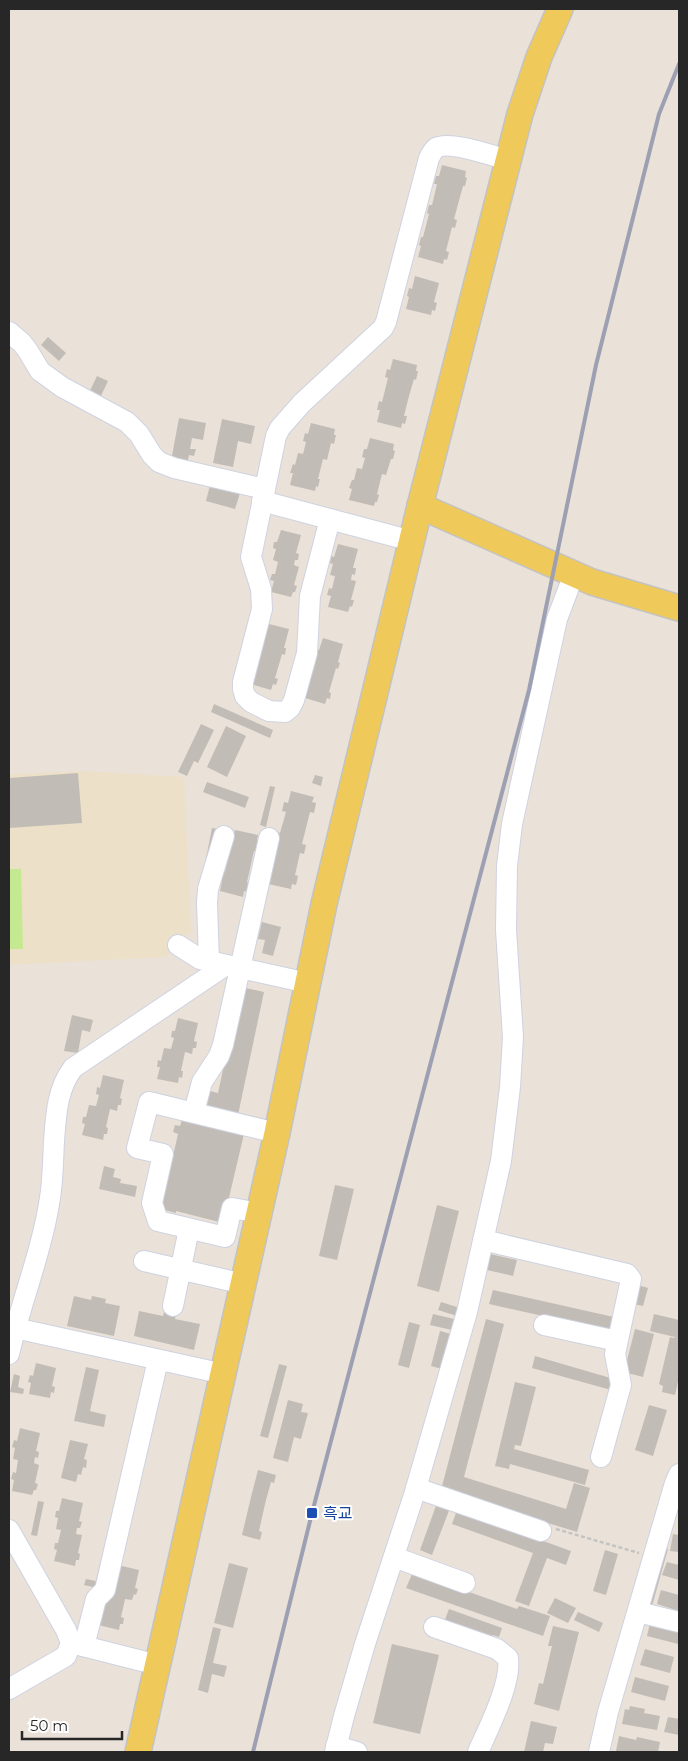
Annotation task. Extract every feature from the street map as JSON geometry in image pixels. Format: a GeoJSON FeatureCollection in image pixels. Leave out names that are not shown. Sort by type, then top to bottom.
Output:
{"type":"FeatureCollection","features":[{"type":"Feature","properties":{"kind":"main road"},"geometry":{"type":"LineString","coordinates":[[138,1752],[277,1134],[324,904],[420,506],[520,114],[539,57],[560,9]]}},
{"type":"Feature","properties":{"kind":"main road"},"geometry":{"type":"LineString","coordinates":[[420,506],[592,582],[679,608]]}},
{"type":"Feature","properties":{"kind":"street"},"geometry":{"type":"LineString","coordinates":[[330,519],[310,596],[307,653],[294,700],[290,708],[284,712],[269,711],[251,702],[245,696],[244,682],[262,609],[261,589],[251,557],[276,436],[280,428],[302,403],[373,337],[386,322],[429,158],[434,149],[451,145],[508,160]]}},
{"type":"Feature","properties":{"kind":"street"},"geometry":{"type":"LineString","coordinates":[[9,332],[25,347],[40,371],[62,388],[126,422],[139,434],[152,455],[159,462],[264,495],[330,519],[412,541]]}},
{"type":"Feature","properties":{"kind":"street"},"geometry":{"type":"LineString","coordinates":[[358,1752],[336,1749],[344,1716],[416,1488],[467,1312],[501,1161],[510,1087],[513,1037],[506,930],[507,866],[512,824],[557,619],[574,574]]}},
{"type":"Feature","properties":{"kind":"street"},"geometry":{"type":"LineString","coordinates":[[224,836],[208,889],[207,903],[226,965]]}},
{"type":"Feature","properties":{"kind":"street"},"geometry":{"type":"LineString","coordinates":[[194,1112],[202,1082],[219,1056],[223,1045],[226,965],[269,838]]}},
{"type":"Feature","properties":{"kind":"street"},"geometry":{"type":"LineString","coordinates":[[178,945],[200,959],[308,983]]}},
{"type":"Feature","properties":{"kind":"street"},"geometry":{"type":"LineString","coordinates":[[9,1354],[50,1199],[56,1115],[62,1086],[67,1077],[73,1068],[226,965]]}},
{"type":"Feature","properties":{"kind":"street"},"geometry":{"type":"LineString","coordinates":[[259,1213],[232,1208],[225,1237],[158,1221],[152,1202],[163,1154],[137,1148],[149,1102],[277,1134]]}},
{"type":"Feature","properties":{"kind":"street"},"geometry":{"type":"LineString","coordinates":[[173,1306],[189,1229]]}},
{"type":"Feature","properties":{"kind":"street"},"geometry":{"type":"LineString","coordinates":[[483,1240],[627,1274],[631,1279],[615,1354],[621,1385],[601,1458]]}},
{"type":"Feature","properties":{"kind":"street"},"geometry":{"type":"LineString","coordinates":[[144,1261],[244,1284]]}},
{"type":"Feature","properties":{"kind":"street"},"geometry":{"type":"LineString","coordinates":[[544,1325],[618,1341]]}},
{"type":"Feature","properties":{"kind":"street"},"geometry":{"type":"LineString","coordinates":[[15,1328],[224,1374]]}},
{"type":"Feature","properties":{"kind":"street"},"geometry":{"type":"LineString","coordinates":[[9,1689],[66,1656],[78,1644],[96,1599],[105,1590],[158,1360]]}},
{"type":"Feature","properties":{"kind":"street"},"geometry":{"type":"LineString","coordinates":[[599,1752],[608,1712],[675,1482],[679,1474]]}},
{"type":"Feature","properties":{"kind":"street"},"geometry":{"type":"LineString","coordinates":[[416,1488],[541,1531]]}},
{"type":"Feature","properties":{"kind":"street"},"geometry":{"type":"LineString","coordinates":[[9,1530],[16,1558],[70,1637],[78,1644],[158,1665]]}},
{"type":"Feature","properties":{"kind":"street"},"geometry":{"type":"LineString","coordinates":[[394,1557],[465,1583]]}},
{"type":"Feature","properties":{"kind":"street"},"geometry":{"type":"LineString","coordinates":[[638,1612],[679,1622]]}},
{"type":"Feature","properties":{"kind":"street"},"geometry":{"type":"LineString","coordinates":[[434,1627],[497,1649],[508,1658],[510,1668],[496,1712],[478,1752]]}},
{"type":"Feature","properties":{"kind":"path"},"geometry":{"type":"LineString","coordinates":[[541,1531],[547,1526],[622,1547]]}},
{"type":"Feature","properties":{"kind":"shaded area"},"geometry":{"type":"Polygon","coordinates":[[[86,771],[184,777],[191,931],[166,957],[9,965],[9,774],[86,771]]]}},
{"type":"Feature","properties":{"kind":"green space"},"geometry":{"type":"Polygon","coordinates":[[[9,869],[21,869],[23,949],[9,949],[9,869]]]}},
{"type":"Feature","properties":{"kind":"building"},"geometry":{"type":"Polygon","coordinates":[[[442,165],[466,171],[465,177],[467,178],[454,219],[457,220],[455,228],[452,227],[446,251],[449,252],[447,260],[444,259],[443,264],[418,257],[421,237],[423,237],[429,214],[427,213],[429,205],[432,205],[437,184],[434,184],[436,176],[439,176],[442,165]]]}},
{"type":"Feature","properties":{"kind":"building"},"geometry":{"type":"Polygon","coordinates":[[[415,276],[439,283],[434,302],[437,303],[435,311],[432,310],[431,315],[406,309],[409,288],[412,289],[415,276]]]}},
{"type":"Feature","properties":{"kind":"building"},"geometry":{"type":"Polygon","coordinates":[[[48,337],[66,353],[59,361],[41,345],[48,337]]]}},
{"type":"Feature","properties":{"kind":"building"},"geometry":{"type":"Polygon","coordinates":[[[393,359],[417,365],[416,371],[418,371],[404,416],[407,416],[405,424],[402,423],[401,428],[377,422],[380,410],[377,410],[379,401],[382,402],[388,378],[385,377],[387,369],[390,370],[393,359]]]}},
{"type":"Feature","properties":{"kind":"building"},"geometry":{"type":"Polygon","coordinates":[[[97,376],[108,381],[98,402],[87,397],[97,376]]]}},
{"type":"Feature","properties":{"kind":"building"},"geometry":{"type":"Polygon","coordinates":[[[179,418],[206,423],[203,440],[192,438],[190,449],[196,449],[194,456],[189,455],[187,464],[171,461],[179,418]]]}},
{"type":"Feature","properties":{"kind":"building"},"geometry":{"type":"Polygon","coordinates":[[[222,419],[255,426],[251,444],[238,441],[233,467],[213,463],[222,419]]]}},
{"type":"Feature","properties":{"kind":"building"},"geometry":{"type":"Polygon","coordinates":[[[311,423],[335,429],[334,435],[336,435],[334,444],[331,443],[327,460],[323,459],[318,487],[316,486],[315,491],[290,485],[293,473],[290,473],[293,464],[295,465],[298,453],[303,454],[306,442],[303,441],[305,433],[308,434],[311,423]]]}},
{"type":"Feature","properties":{"kind":"building"},"geometry":{"type":"Polygon","coordinates":[[[370,438],[394,444],[393,450],[395,451],[386,475],[382,474],[377,494],[379,495],[374,506],[349,500],[352,489],[349,488],[352,480],[354,480],[357,468],[362,469],[365,458],[362,457],[364,449],[367,449],[370,438]]]}},
{"type":"Feature","properties":{"kind":"building"},"geometry":{"type":"Polygon","coordinates":[[[210,485],[240,493],[235,509],[206,501],[210,485]]]}},
{"type":"Feature","properties":{"kind":"building"},"geometry":{"type":"Polygon","coordinates":[[[281,530],[301,535],[296,553],[299,554],[298,560],[295,560],[294,565],[299,567],[294,585],[297,586],[291,597],[271,592],[274,581],[270,580],[272,574],[275,574],[278,562],[273,560],[276,549],[273,548],[274,542],[277,542],[281,530]]]}},
{"type":"Feature","properties":{"kind":"building"},"geometry":{"type":"Polygon","coordinates":[[[338,544],[358,549],[353,568],[356,568],[355,575],[352,574],[351,580],[356,581],[351,600],[354,600],[348,612],[328,607],[331,596],[327,595],[329,588],[332,589],[335,576],[330,575],[333,564],[330,563],[331,556],[334,557],[338,544]]]}},
{"type":"Feature","properties":{"kind":"building"},"geometry":{"type":"Polygon","coordinates":[[[269,624],[289,629],[284,648],[286,648],[285,655],[282,654],[275,678],[278,679],[276,685],[273,684],[271,690],[251,684],[269,624]]]}},
{"type":"Feature","properties":{"kind":"building"},"geometry":{"type":"Polygon","coordinates":[[[323,638],[343,644],[338,662],[340,663],[338,669],[336,668],[329,692],[331,693],[330,699],[327,698],[325,704],[305,698],[308,687],[305,686],[307,680],[310,681],[317,657],[314,656],[316,650],[319,650],[323,638]]]}},
{"type":"Feature","properties":{"kind":"building"},"geometry":{"type":"Polygon","coordinates":[[[214,704],[273,730],[270,738],[211,712],[214,704]]]}},
{"type":"Feature","properties":{"kind":"building"},"geometry":{"type":"Polygon","coordinates":[[[201,724],[214,730],[198,763],[194,761],[187,776],[178,772],[201,724]]]}},
{"type":"Feature","properties":{"kind":"building"},"geometry":{"type":"Polygon","coordinates":[[[226,726],[246,736],[227,777],[207,767],[226,726]]]}},
{"type":"Feature","properties":{"kind":"building"},"geometry":{"type":"Polygon","coordinates":[[[78,773],[82,823],[9,828],[9,778],[78,773]]]}},
{"type":"Feature","properties":{"kind":"building"},"geometry":{"type":"Polygon","coordinates":[[[315,775],[323,777],[321,786],[312,783],[315,775]]]}},
{"type":"Feature","properties":{"kind":"building"},"geometry":{"type":"Polygon","coordinates":[[[207,782],[249,797],[245,808],[203,792],[207,782]]]}},
{"type":"Feature","properties":{"kind":"building"},"geometry":{"type":"Polygon","coordinates":[[[270,786],[275,787],[266,827],[260,825],[270,786]]]}},
{"type":"Feature","properties":{"kind":"building"},"geometry":{"type":"Polygon","coordinates":[[[291,791],[314,797],[312,802],[316,803],[314,813],[310,812],[302,844],[306,845],[304,854],[300,853],[295,875],[298,876],[296,885],[292,884],[291,889],[268,884],[277,832],[280,833],[286,812],[282,811],[284,802],[288,803],[291,791]]]}},
{"type":"Feature","properties":{"kind":"building"},"geometry":{"type":"Polygon","coordinates":[[[212,828],[218,829],[201,884],[212,828]]]}},
{"type":"Feature","properties":{"kind":"building"},"geometry":{"type":"Polygon","coordinates":[[[235,830],[258,835],[257,840],[261,841],[258,852],[254,851],[247,882],[250,883],[248,892],[244,891],[243,897],[220,891],[222,881],[219,880],[221,871],[225,872],[235,830]]]}},
{"type":"Feature","properties":{"kind":"building"},"geometry":{"type":"Polygon","coordinates":[[[262,922],[281,927],[273,956],[262,953],[265,940],[258,939],[262,922]]]}},
{"type":"Feature","properties":{"kind":"building"},"geometry":{"type":"Polygon","coordinates":[[[241,987],[264,992],[238,1115],[198,1106],[202,1089],[218,1093],[241,987]]]}},
{"type":"Feature","properties":{"kind":"building"},"geometry":{"type":"Polygon","coordinates":[[[72,1015],[93,1020],[90,1032],[82,1030],[78,1053],[64,1051],[72,1015]]]}},
{"type":"Feature","properties":{"kind":"building"},"geometry":{"type":"Polygon","coordinates":[[[178,1018],[198,1023],[194,1041],[197,1042],[196,1048],[193,1048],[192,1054],[185,1052],[181,1071],[183,1071],[182,1078],[179,1077],[178,1083],[157,1079],[160,1067],[157,1067],[158,1060],[161,1061],[164,1048],[171,1049],[174,1038],[171,1037],[172,1031],[175,1031],[178,1018]]]}},
{"type":"Feature","properties":{"kind":"building"},"geometry":{"type":"Polygon","coordinates":[[[103,1075],[124,1080],[120,1098],[122,1099],[121,1105],[118,1105],[117,1111],[110,1109],[106,1127],[108,1128],[107,1134],[104,1134],[103,1140],[82,1135],[85,1124],[82,1123],[83,1117],[86,1117],[89,1105],[96,1106],[99,1095],[96,1094],[97,1087],[100,1088],[103,1075]]]}},
{"type":"Feature","properties":{"kind":"building"},"geometry":{"type":"Polygon","coordinates":[[[182,1120],[244,1134],[223,1223],[161,1209],[168,1179],[162,1177],[165,1164],[171,1165],[178,1134],[173,1132],[175,1125],[180,1126],[182,1120]]]}},
{"type":"Feature","properties":{"kind":"building"},"geometry":{"type":"Polygon","coordinates":[[[104,1166],[115,1169],[113,1177],[121,1179],[120,1183],[137,1186],[135,1197],[99,1189],[104,1166]]]}},
{"type":"Feature","properties":{"kind":"building"},"geometry":{"type":"Polygon","coordinates":[[[335,1185],[354,1189],[337,1260],[319,1256],[335,1185]]]}},
{"type":"Feature","properties":{"kind":"building"},"geometry":{"type":"Polygon","coordinates":[[[437,1205],[459,1211],[439,1292],[417,1286],[437,1205]]]}},
{"type":"Feature","properties":{"kind":"building"},"geometry":{"type":"Polygon","coordinates":[[[490,1254],[517,1260],[513,1276],[487,1270],[490,1254]]]}},
{"type":"Feature","properties":{"kind":"building"},"geometry":{"type":"Polygon","coordinates":[[[638,1285],[648,1288],[643,1306],[633,1304],[638,1285]]]}},
{"type":"Feature","properties":{"kind":"building"},"geometry":{"type":"Polygon","coordinates":[[[493,1290],[618,1318],[615,1332],[489,1304],[493,1290]]]}},
{"type":"Feature","properties":{"kind":"building"},"geometry":{"type":"Polygon","coordinates":[[[74,1296],[91,1300],[92,1296],[106,1299],[105,1303],[120,1306],[114,1336],[67,1326],[74,1296]]]}},
{"type":"Feature","properties":{"kind":"building"},"geometry":{"type":"Polygon","coordinates":[[[441,1302],[460,1308],[457,1316],[438,1310],[441,1302]]]}},
{"type":"Feature","properties":{"kind":"building"},"geometry":{"type":"Polygon","coordinates":[[[139,1311],[163,1316],[164,1312],[176,1314],[175,1319],[200,1324],[194,1350],[134,1336],[139,1311]]]}},
{"type":"Feature","properties":{"kind":"building"},"geometry":{"type":"Polygon","coordinates":[[[433,1314],[454,1319],[452,1330],[430,1325],[433,1314]]]}},
{"type":"Feature","properties":{"kind":"building"},"geometry":{"type":"Polygon","coordinates":[[[654,1314],[679,1320],[679,1377],[675,1395],[662,1392],[663,1386],[659,1384],[670,1337],[675,1337],[650,1331],[654,1314]]]}},
{"type":"Feature","properties":{"kind":"building"},"geometry":{"type":"Polygon","coordinates":[[[486,1319],[504,1324],[464,1477],[566,1509],[574,1483],[590,1488],[577,1532],[441,1490],[486,1319]]]}},
{"type":"Feature","properties":{"kind":"building"},"geometry":{"type":"Polygon","coordinates":[[[409,1322],[420,1325],[409,1368],[398,1365],[409,1322]]]}},
{"type":"Feature","properties":{"kind":"building"},"geometry":{"type":"Polygon","coordinates":[[[635,1329],[654,1334],[643,1377],[624,1372],[635,1329]]]}},
{"type":"Feature","properties":{"kind":"building"},"geometry":{"type":"Polygon","coordinates":[[[440,1331],[451,1334],[442,1369],[431,1366],[440,1331]]]}},
{"type":"Feature","properties":{"kind":"building"},"geometry":{"type":"Polygon","coordinates":[[[535,1356],[614,1379],[611,1390],[532,1368],[535,1356]]]}},
{"type":"Feature","properties":{"kind":"building"},"geometry":{"type":"Polygon","coordinates":[[[36,1363],[56,1368],[52,1386],[55,1387],[54,1393],[51,1392],[50,1398],[29,1394],[31,1383],[28,1382],[30,1375],[33,1376],[36,1363]]]}},
{"type":"Feature","properties":{"kind":"building"},"geometry":{"type":"Polygon","coordinates":[[[279,1364],[287,1366],[268,1438],[260,1436],[279,1364]]]}},
{"type":"Feature","properties":{"kind":"building"},"geometry":{"type":"Polygon","coordinates":[[[86,1367],[99,1370],[90,1411],[106,1415],[104,1427],[74,1421],[86,1367]]]}},
{"type":"Feature","properties":{"kind":"building"},"geometry":{"type":"Polygon","coordinates":[[[14,1374],[20,1376],[18,1387],[24,1389],[23,1394],[10,1392],[14,1374]]]}},
{"type":"Feature","properties":{"kind":"building"},"geometry":{"type":"Polygon","coordinates":[[[515,1382],[536,1387],[521,1446],[515,1445],[514,1449],[589,1470],[585,1485],[510,1464],[509,1469],[495,1466],[515,1382]]]}},
{"type":"Feature","properties":{"kind":"building"},"geometry":{"type":"Polygon","coordinates":[[[288,1400],[303,1404],[301,1412],[308,1413],[301,1439],[294,1437],[288,1462],[273,1458],[288,1400]]]}},
{"type":"Feature","properties":{"kind":"building"},"geometry":{"type":"Polygon","coordinates":[[[649,1405],[667,1410],[653,1456],[635,1450],[649,1405]]]}},
{"type":"Feature","properties":{"kind":"building"},"geometry":{"type":"Polygon","coordinates":[[[20,1428],[40,1433],[36,1451],[39,1452],[38,1458],[35,1457],[34,1463],[39,1465],[35,1483],[38,1484],[32,1495],[12,1491],[14,1480],[11,1479],[13,1472],[16,1473],[18,1460],[13,1459],[15,1448],[12,1447],[14,1440],[17,1441],[20,1428]]]}},
{"type":"Feature","properties":{"kind":"building"},"geometry":{"type":"Polygon","coordinates":[[[70,1440],[88,1444],[84,1459],[87,1460],[86,1468],[83,1467],[81,1475],[78,1474],[76,1482],[61,1478],[70,1440]]]}},
{"type":"Feature","properties":{"kind":"building"},"geometry":{"type":"Polygon","coordinates":[[[258,1470],[276,1475],[274,1483],[271,1482],[266,1500],[259,1531],[262,1532],[260,1540],[242,1535],[258,1470]]]}},
{"type":"Feature","properties":{"kind":"building"},"geometry":{"type":"Polygon","coordinates":[[[62,1498],[83,1503],[79,1521],[82,1522],[80,1528],[77,1528],[76,1534],[82,1535],[78,1553],[80,1554],[75,1566],[54,1561],[57,1550],[54,1549],[55,1543],[58,1543],[61,1530],[56,1529],[58,1518],[55,1517],[56,1511],[59,1511],[62,1498]]]}},
{"type":"Feature","properties":{"kind":"building"},"geometry":{"type":"Polygon","coordinates":[[[38,1501],[44,1502],[37,1536],[31,1535],[38,1501]]]}},
{"type":"Feature","properties":{"kind":"building"},"geometry":{"type":"Polygon","coordinates":[[[437,1503],[450,1508],[432,1555],[420,1550],[437,1503]]]}},
{"type":"Feature","properties":{"kind":"building"},"geometry":{"type":"Polygon","coordinates":[[[457,1510],[571,1551],[566,1565],[547,1558],[529,1606],[515,1601],[533,1553],[452,1524],[457,1510]]]}},
{"type":"Feature","properties":{"kind":"building"},"geometry":{"type":"Polygon","coordinates":[[[673,1534],[679,1535],[679,1552],[670,1551],[673,1534]]]}},
{"type":"Feature","properties":{"kind":"building"},"geometry":{"type":"Polygon","coordinates":[[[661,1547],[668,1549],[650,1613],[643,1611],[661,1547]]]}},
{"type":"Feature","properties":{"kind":"building"},"geometry":{"type":"Polygon","coordinates":[[[605,1550],[618,1554],[606,1595],[593,1591],[605,1550]]]}},
{"type":"Feature","properties":{"kind":"building"},"geometry":{"type":"Polygon","coordinates":[[[667,1562],[679,1565],[679,1580],[662,1575],[667,1562]]]}},
{"type":"Feature","properties":{"kind":"building"},"geometry":{"type":"Polygon","coordinates":[[[100,1563],[106,1564],[101,1589],[84,1585],[86,1579],[96,1581],[100,1563]]]}},
{"type":"Feature","properties":{"kind":"building"},"geometry":{"type":"Polygon","coordinates":[[[229,1563],[248,1568],[233,1628],[214,1623],[229,1563]]]}},
{"type":"Feature","properties":{"kind":"building"},"geometry":{"type":"Polygon","coordinates":[[[118,1565],[139,1570],[135,1588],[138,1589],[136,1595],[134,1594],[132,1600],[125,1599],[121,1617],[124,1618],[123,1624],[120,1624],[119,1630],[98,1625],[99,1606],[118,1565]]]}},
{"type":"Feature","properties":{"kind":"building"},"geometry":{"type":"Polygon","coordinates":[[[413,1572],[517,1609],[519,1606],[550,1616],[543,1636],[406,1588],[413,1572]]]}},
{"type":"Feature","properties":{"kind":"building"},"geometry":{"type":"Polygon","coordinates":[[[661,1590],[679,1595],[679,1611],[657,1604],[661,1590]]]}},
{"type":"Feature","properties":{"kind":"building"},"geometry":{"type":"Polygon","coordinates":[[[555,1598],[576,1608],[568,1623],[547,1613],[555,1598]]]}},
{"type":"Feature","properties":{"kind":"building"},"geometry":{"type":"Polygon","coordinates":[[[449,1609],[502,1628],[499,1637],[493,1635],[490,1642],[443,1625],[449,1609]]]}},
{"type":"Feature","properties":{"kind":"building"},"geometry":{"type":"Polygon","coordinates":[[[578,1612],[603,1623],[599,1632],[574,1620],[578,1612]]]}},
{"type":"Feature","properties":{"kind":"building"},"geometry":{"type":"Polygon","coordinates":[[[651,1619],[679,1627],[678,1644],[647,1636],[651,1619]]]}},
{"type":"Feature","properties":{"kind":"building"},"geometry":{"type":"Polygon","coordinates":[[[553,1626],[579,1632],[559,1711],[534,1704],[539,1683],[543,1684],[552,1646],[548,1646],[553,1626]]]}},
{"type":"Feature","properties":{"kind":"building"},"geometry":{"type":"Polygon","coordinates":[[[213,1627],[221,1629],[213,1663],[227,1666],[224,1677],[212,1674],[208,1693],[198,1690],[213,1627]]]}},
{"type":"Feature","properties":{"kind":"building"},"geometry":{"type":"Polygon","coordinates":[[[392,1644],[439,1655],[420,1734],[373,1723],[392,1644]]]}},
{"type":"Feature","properties":{"kind":"building"},"geometry":{"type":"Polygon","coordinates":[[[645,1649],[674,1657],[670,1673],[640,1665],[645,1649]]]}},
{"type":"Feature","properties":{"kind":"building"},"geometry":{"type":"Polygon","coordinates":[[[635,1677],[669,1686],[665,1701],[631,1692],[635,1677]]]}},
{"type":"Feature","properties":{"kind":"building"},"geometry":{"type":"Polygon","coordinates":[[[630,1706],[645,1709],[644,1713],[660,1716],[657,1730],[622,1724],[625,1709],[629,1710],[630,1706]]]}},
{"type":"Feature","properties":{"kind":"building"},"geometry":{"type":"Polygon","coordinates":[[[668,1717],[679,1719],[679,1735],[664,1732],[668,1717]]]}},
{"type":"Feature","properties":{"kind":"building"},"geometry":{"type":"Polygon","coordinates":[[[531,1721],[557,1727],[553,1744],[545,1743],[543,1752],[524,1752],[531,1721]]]}},
{"type":"Feature","properties":{"kind":"building"},"geometry":{"type":"Polygon","coordinates":[[[619,1736],[636,1740],[637,1737],[660,1742],[658,1752],[616,1751],[619,1736]]]}},
{"type":"Feature","properties":{"kind":"railway"},"geometry":{"type":"LineString","coordinates":[[253,1752],[312,1513],[529,690],[596,365],[659,114],[679,64]]}},
{"type":"Feature","properties":{"kind":"place","name":"흑교"},"geometry":{"type":"Point","coordinates":[312,1513]}}]}
